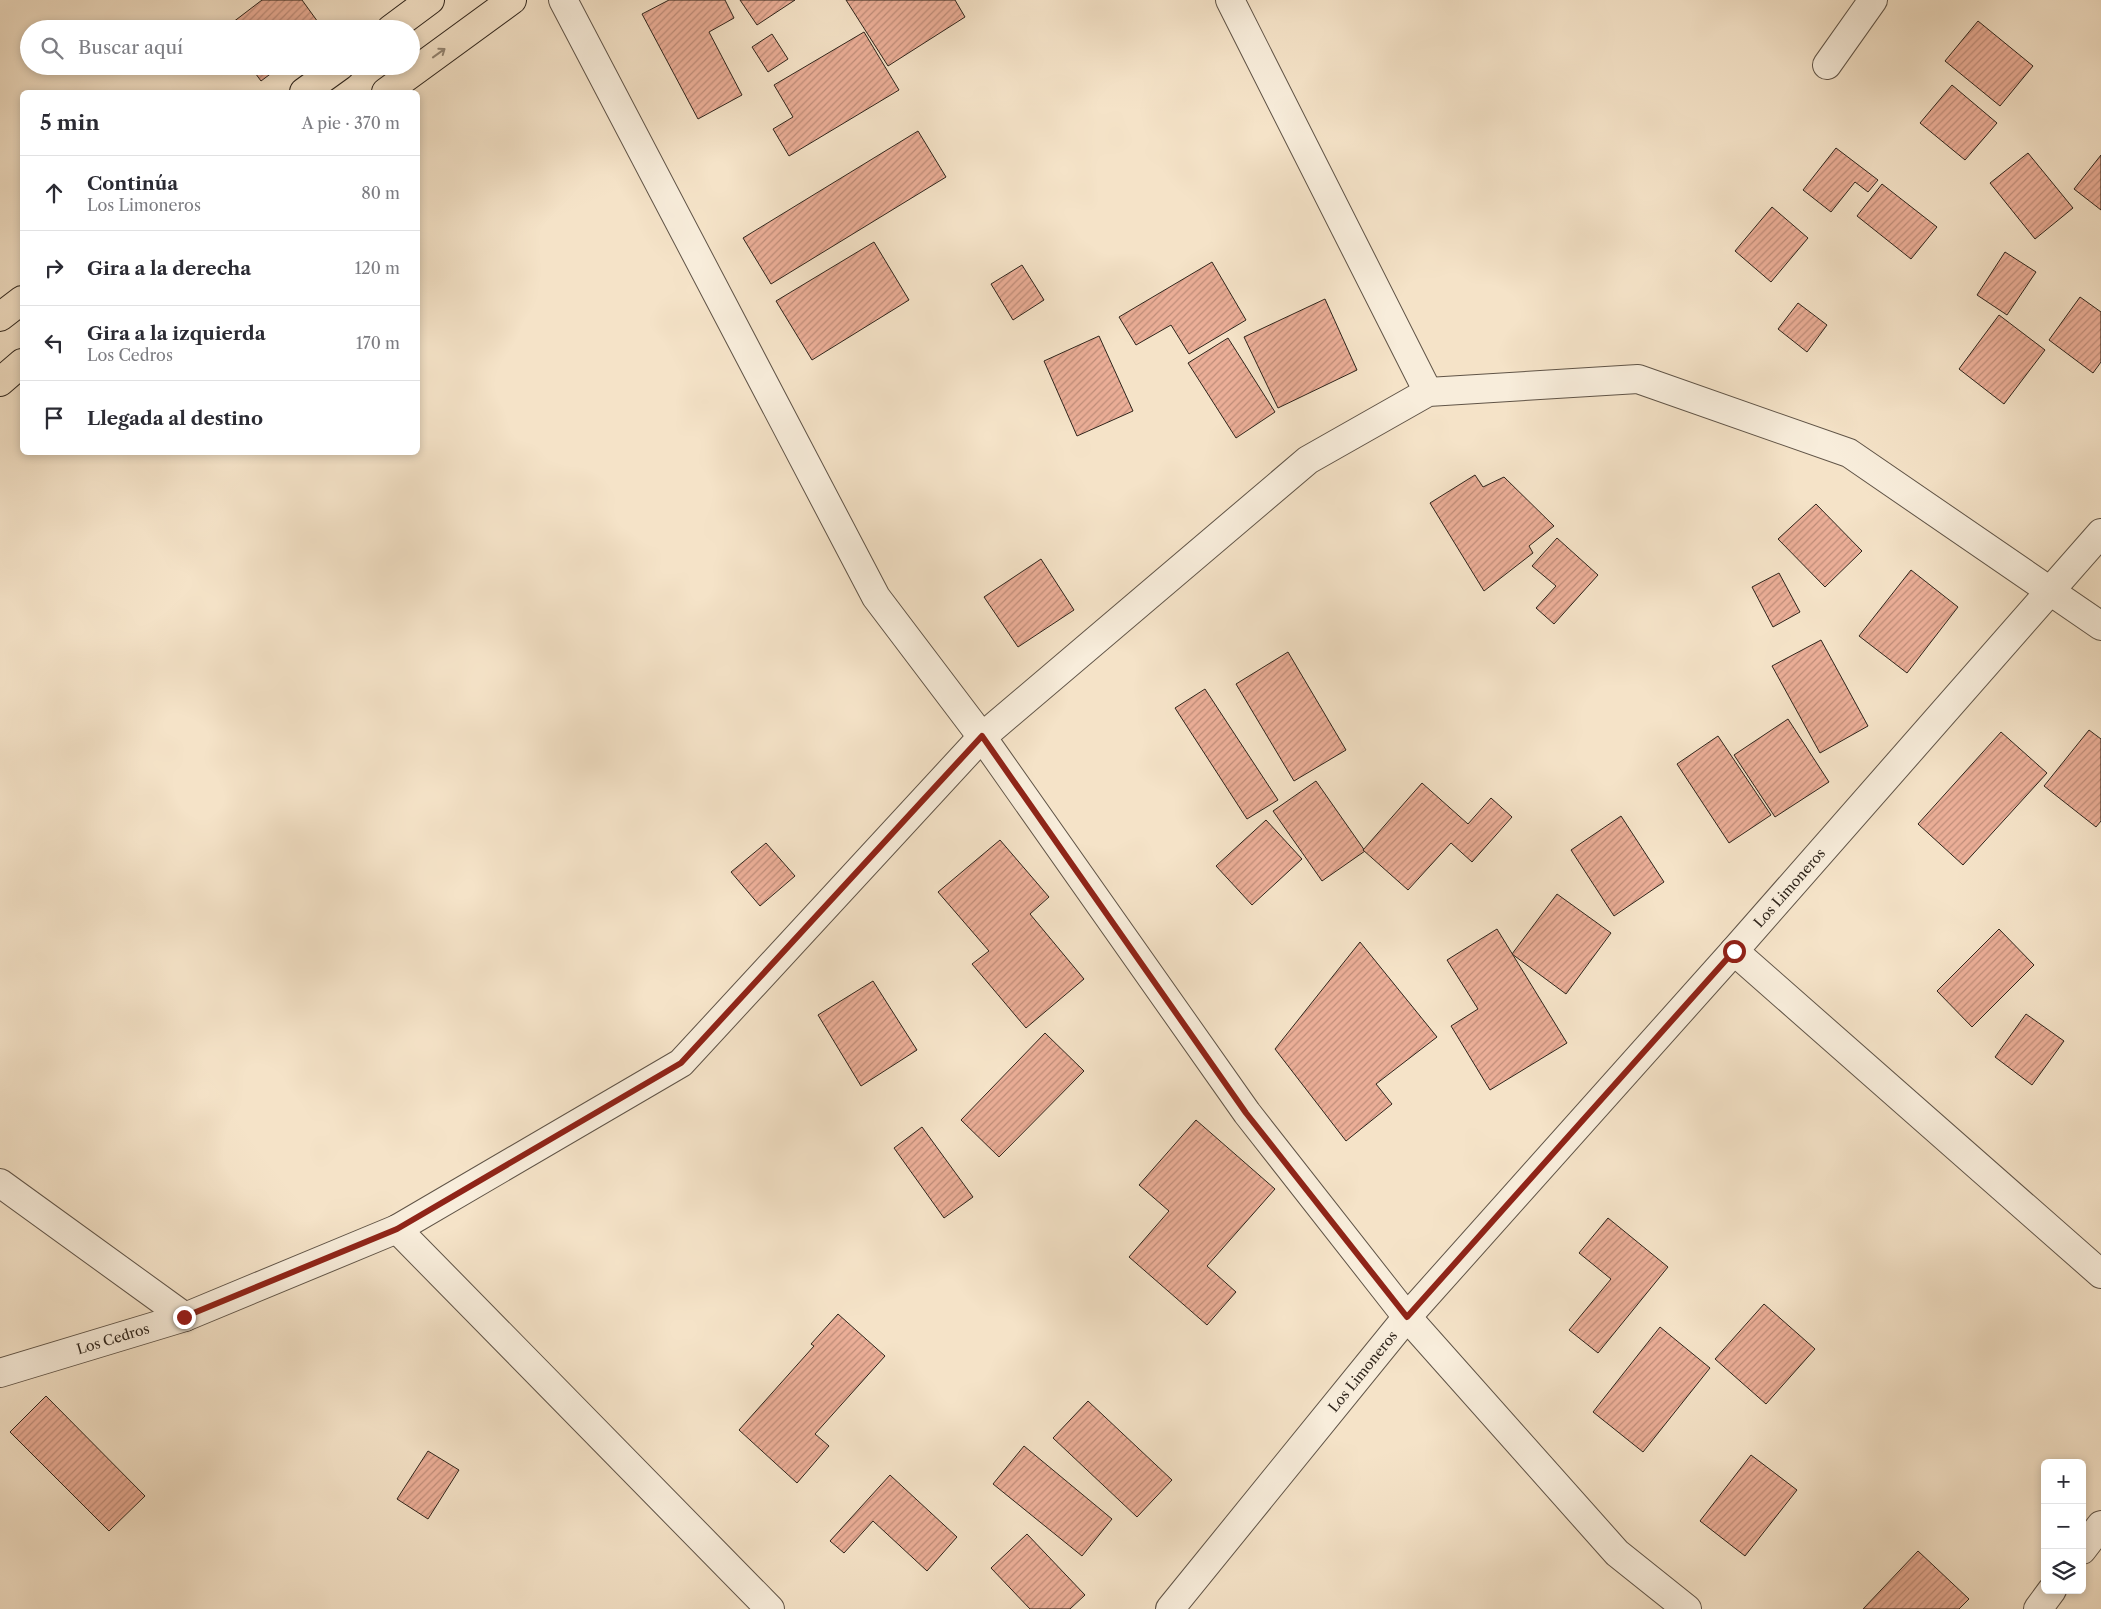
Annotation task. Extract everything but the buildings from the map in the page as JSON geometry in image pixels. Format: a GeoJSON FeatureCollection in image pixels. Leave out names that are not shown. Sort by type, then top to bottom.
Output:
{"type":"FeatureCollection","features":[{"type":"Feature","properties":{"kind":"main road"},"geometry":{"type":"LineString","coordinates":[[403,20],[430,0]]}},
{"type":"Feature","properties":{"kind":"main road"},"geometry":{"type":"LineString","coordinates":[[420,67],[512,0]]}},
{"type":"Feature","properties":{"kind":"main road"},"geometry":{"type":"LineString","coordinates":[[307,90],[328,75]]}},
{"type":"Feature","properties":{"kind":"main road"},"geometry":{"type":"LineString","coordinates":[[389,90],[409,75]]}},
{"type":"Feature","properties":{"kind":"main road"},"geometry":{"type":"LineString","coordinates":[[0,317],[20,302]]}},
{"type":"Feature","properties":{"kind":"street"},"geometry":{"type":"LineString","coordinates":[[562,0],[876,597],[982,736],[1246,1113],[1407,1317],[1617,1553],[1687,1609]]}},
{"type":"Feature","properties":{"kind":"street"},"geometry":{"type":"LineString","coordinates":[[1230,0],[1428,392],[1638,379],[1849,453],[2101,626]]}},
{"type":"Feature","properties":{"kind":"street"},"geometry":{"type":"LineString","coordinates":[[1827,65],[1873,0]]}},
{"type":"Feature","properties":{"kind":"street","name":"Los Cedros"},"geometry":{"type":"LineString","coordinates":[[0,1373],[184,1317],[397,1229],[681,1063],[982,736],[1308,460],[1428,392]]}},
{"type":"Feature","properties":{"kind":"street","name":"Los Limoneros"},"geometry":{"type":"LineString","coordinates":[[1170,1609],[1407,1317],[1734,951],[2101,533]]}},
{"type":"Feature","properties":{"kind":"street"},"geometry":{"type":"LineString","coordinates":[[1734,951],[2101,1274]]}},
{"type":"Feature","properties":{"kind":"street"},"geometry":{"type":"LineString","coordinates":[[0,1183],[184,1317]]}},
{"type":"Feature","properties":{"kind":"street"},"geometry":{"type":"LineString","coordinates":[[397,1229],[770,1609]]}},
{"type":"Feature","properties":{"kind":"street"},"geometry":{"type":"LineString","coordinates":[[2083,1549],[2101,1526]]}},
{"type":"Feature","properties":{"kind":"street"},"geometry":{"type":"LineString","coordinates":[[2038,1609],[2049,1594]]}},
{"type":"Feature","properties":{"kind":"route"},"geometry":{"type":"LineString","coordinates":[[184,1317],[397,1229],[681,1063],[982,736],[1246,1113],[1407,1317],[1734,951]]}}]}
